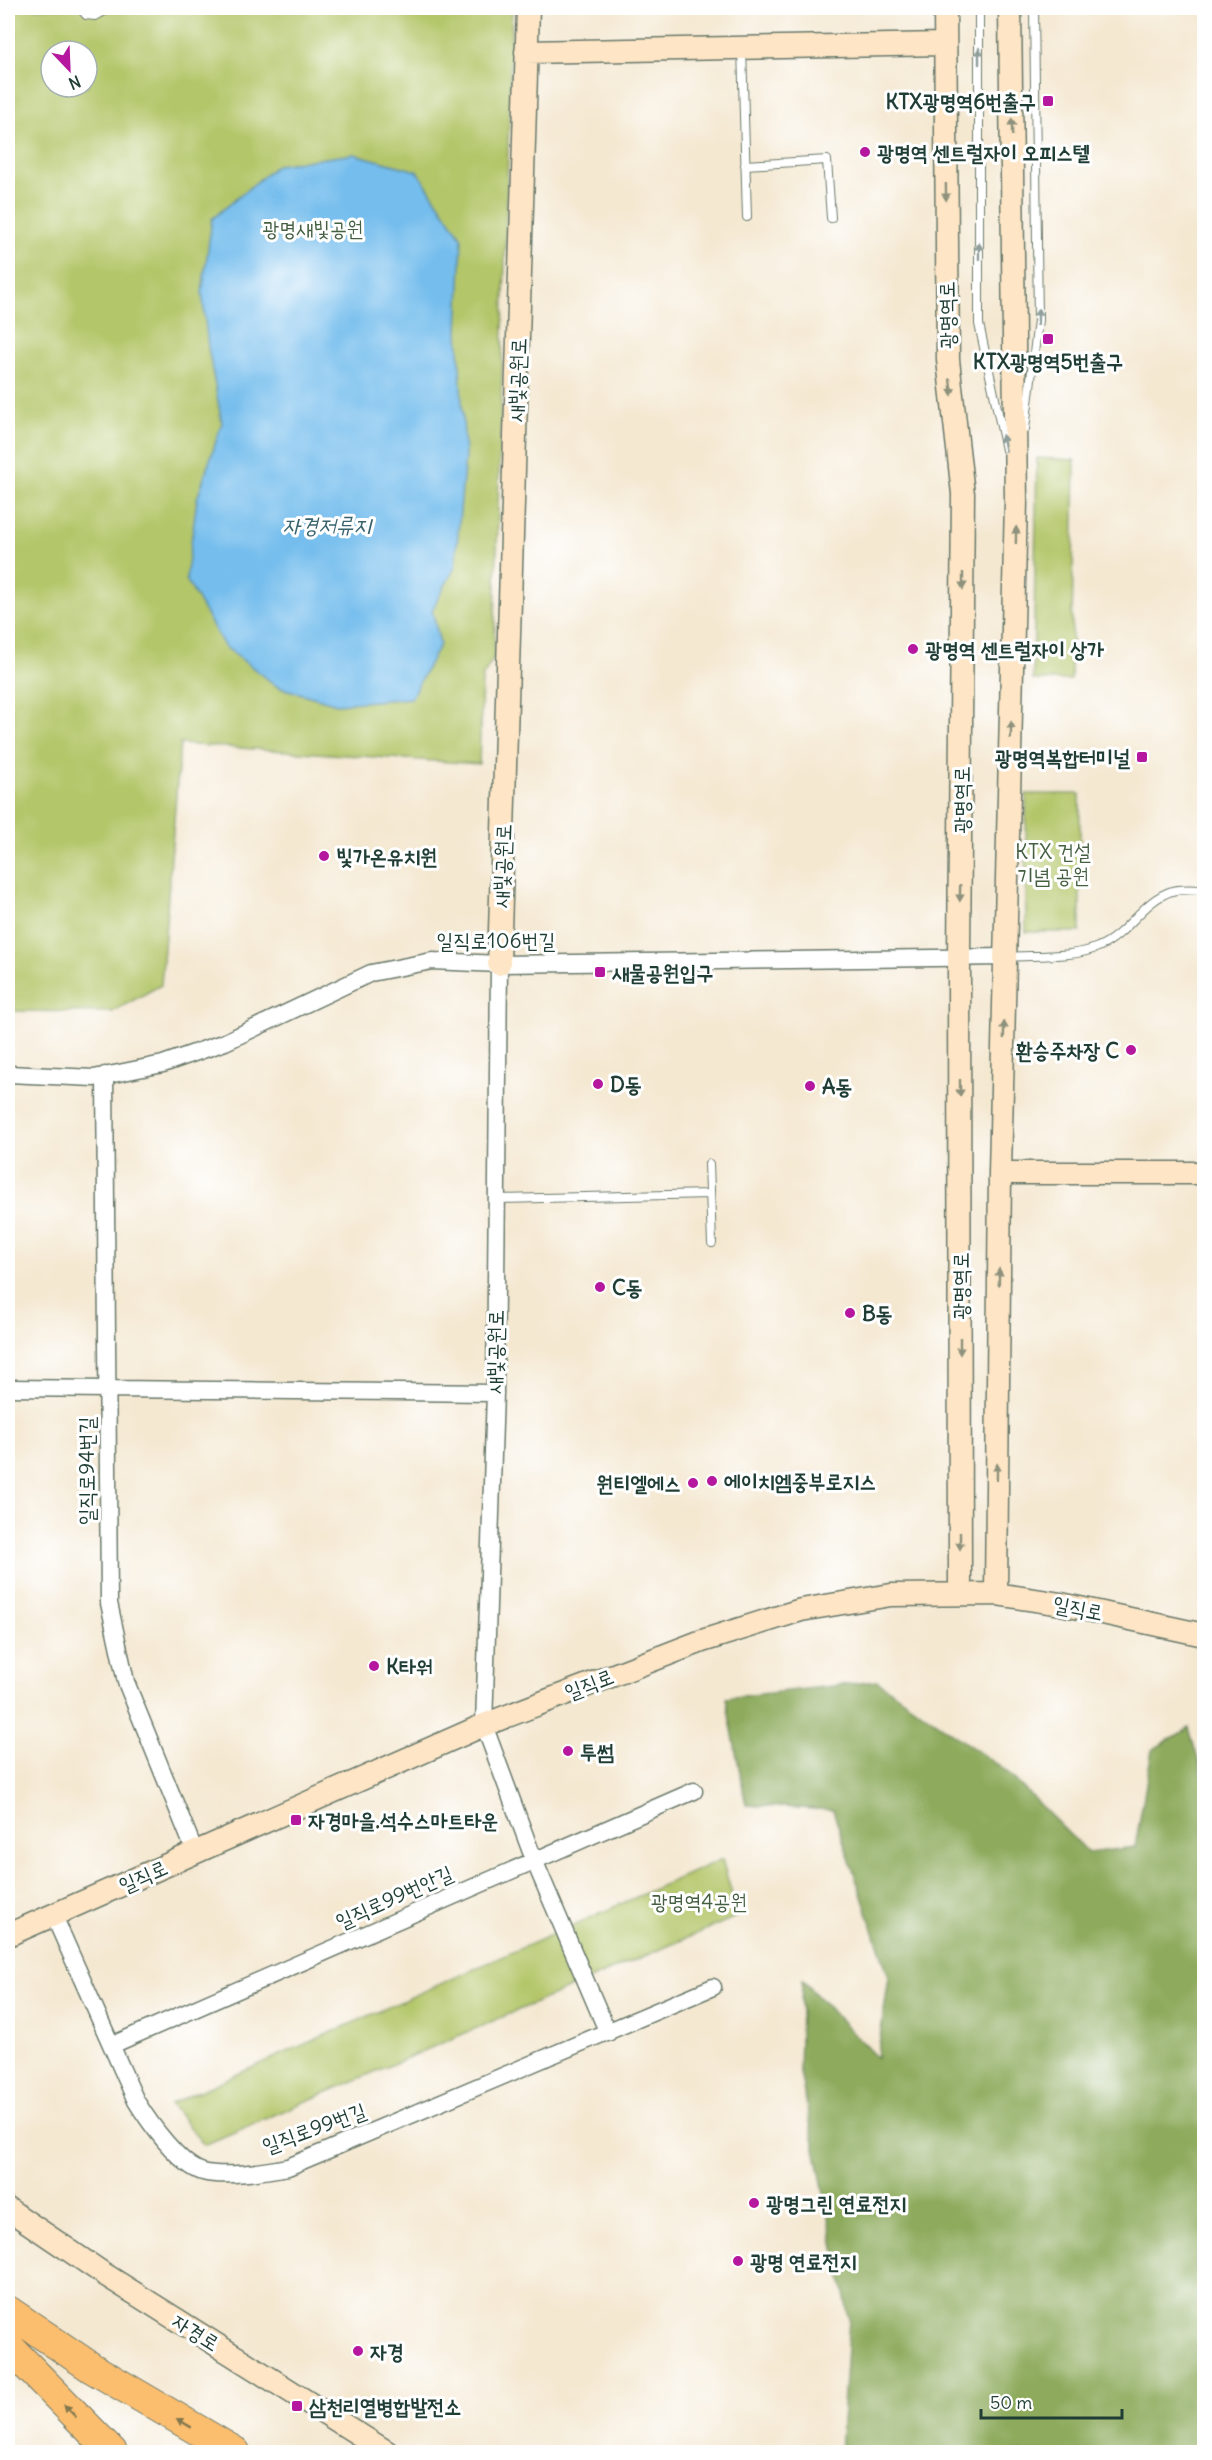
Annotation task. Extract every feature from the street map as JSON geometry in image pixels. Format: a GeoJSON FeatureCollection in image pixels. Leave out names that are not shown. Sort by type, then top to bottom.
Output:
{"type":"FeatureCollection","features":[{"type":"Feature","properties":{"kind":"highway"},"geometry":{"type":"LineString","coordinates":[[8,2311],[92,2368],[235,2452]]}},
{"type":"Feature","properties":{"kind":"highway"},"geometry":{"type":"LineString","coordinates":[[8,2346],[112,2452]]}},
{"type":"Feature","properties":{"kind":"street","name":"새빛공원로"},"geometry":{"type":"LineString","coordinates":[[484,1725],[495,1393],[499,964],[528,8]]}},
{"type":"Feature","properties":{"kind":"street","name":"광명역로"},"geometry":{"type":"LineString","coordinates":[[945,8],[948,360],[963,494],[959,956],[960,1593]]}},
{"type":"Feature","properties":{"kind":"street","name":"광명역로"},"geometry":{"type":"LineString","coordinates":[[996,1594],[1000,1173],[1016,501],[1010,8]]}},
{"type":"Feature","properties":{"kind":"street"},"geometry":{"type":"LineString","coordinates":[[526,52],[945,44]]}},
{"type":"Feature","properties":{"kind":"street","name":"일직로106번길"},"geometry":{"type":"LineString","coordinates":[[8,1074],[94,1078],[163,1064],[225,1042],[371,973],[432,961],[499,964],[1005,957]]}},
{"type":"Feature","properties":{"kind":"street","name":"일직로94번길"},"geometry":{"type":"LineString","coordinates":[[105,1075],[109,1603],[126,1682],[195,1852]]}},
{"type":"Feature","properties":{"kind":"street"},"geometry":{"type":"LineString","coordinates":[[1000,1173],[1204,1173]]}},
{"type":"Feature","properties":{"kind":"street"},"geometry":{"type":"LineString","coordinates":[[8,1388],[495,1393]]}},
{"type":"Feature","properties":{"kind":"street","name":"일직로"},"geometry":{"type":"LineString","coordinates":[[8,1935],[484,1725],[702,1641],[801,1610],[891,1595],[996,1594],[1061,1604],[1204,1635]]}},
{"type":"Feature","properties":{"kind":"street"},"geometry":{"type":"LineString","coordinates":[[484,1725],[534,1860],[608,2033]]}},
{"type":"Feature","properties":{"kind":"street","name":"일직로99번안길"},"geometry":{"type":"LineString","coordinates":[[112,2045],[694,1791]]}},
{"type":"Feature","properties":{"kind":"street","name":"일직로99번길"},"geometry":{"type":"LineString","coordinates":[[54,1916],[147,2118],[179,2155],[203,2172],[251,2173],[288,2167],[713,1987]]}},
{"type":"Feature","properties":{"kind":"street","name":"자경로"},"geometry":{"type":"LineString","coordinates":[[8,2209],[104,2274],[387,2452]]}},
{"type":"Feature","properties":{"kind":"lane"},"geometry":{"type":"LineString","coordinates":[[80,8],[86,15],[95,16],[111,8]]}},
{"type":"Feature","properties":{"kind":"lane"},"geometry":{"type":"LineString","coordinates":[[979,8],[979,324],[1016,501]]}},
{"type":"Feature","properties":{"kind":"lane"},"geometry":{"type":"LineString","coordinates":[[1016,501],[1038,320],[1034,8]]}},
{"type":"Feature","properties":{"kind":"lane"},"geometry":{"type":"LineString","coordinates":[[742,48],[747,217]]}},
{"type":"Feature","properties":{"kind":"lane"},"geometry":{"type":"LineString","coordinates":[[746,165],[827,160],[831,218]]}},
{"type":"Feature","properties":{"kind":"lane"},"geometry":{"type":"LineString","coordinates":[[1005,957],[1087,951],[1101,947],[1159,896],[1174,890],[1204,890]]}},
{"type":"Feature","properties":{"kind":"lane"},"geometry":{"type":"LineString","coordinates":[[709,1164],[712,1243]]}},
{"type":"Feature","properties":{"kind":"lane"},"geometry":{"type":"LineString","coordinates":[[497,1199],[710,1194]]}},
{"type":"Feature","properties":{"kind":"green space","name":"광명새빛공원"},"geometry":{"type":"Polygon","coordinates":[[[8,8],[512,8],[494,657],[482,678],[479,764],[180,744],[161,985],[112,1012],[8,1011],[8,8]]]}},
{"type":"Feature","properties":{"kind":"green space"},"geometry":{"type":"Polygon","coordinates":[[[1037,458],[1075,460],[1071,680],[1033,680],[1037,458]]]}},
{"type":"Feature","properties":{"kind":"green space","name":"KTX 건설 기념 공원"},"geometry":{"type":"Polygon","coordinates":[[[1026,794],[1080,794],[1080,932],[1026,932],[1026,794]]]}},
{"type":"Feature","properties":{"kind":"green space"},"geometry":{"type":"Polygon","coordinates":[[[877,1681],[1006,1771],[1088,1853],[1135,1847],[1152,1750],[1189,1728],[1204,1781],[1204,2452],[840,2452],[849,2318],[799,2068],[802,1980],[877,2058],[889,1977],[833,1810],[746,1805],[726,1698],[877,1681]]]}},
{"type":"Feature","properties":{"kind":"green space","name":"광명역4공원"},"geometry":{"type":"Polygon","coordinates":[[[722,1859],[738,1916],[204,2145],[170,2104],[722,1859]]]}},
{"type":"Feature","properties":{"kind":"water","name":"자경저류지"},"geometry":{"type":"Polygon","coordinates":[[[354,154],[417,171],[462,238],[458,331],[465,455],[455,567],[432,610],[440,644],[411,698],[337,704],[278,687],[224,646],[186,579],[197,499],[222,423],[208,347],[202,292],[212,219],[277,165],[354,154]]]}},
{"type":"Feature","properties":{"kind":"place","name":"KTX광명역6번출구"},"geometry":{"type":"Point","coordinates":[1048,101]}},
{"type":"Feature","properties":{"kind":"place","name":"광명역 센트럴자이 오피스텔"},"geometry":{"type":"Point","coordinates":[865,152]}},
{"type":"Feature","properties":{"kind":"place","name":"KTX광명역5번출구"},"geometry":{"type":"Point","coordinates":[1048,339]}},
{"type":"Feature","properties":{"kind":"place","name":"광명역 센트럴자이 상가"},"geometry":{"type":"Point","coordinates":[913,649]}},
{"type":"Feature","properties":{"kind":"place","name":"광명역복합터미널"},"geometry":{"type":"Point","coordinates":[1142,757]}},
{"type":"Feature","properties":{"kind":"place","name":"빛가온유치원"},"geometry":{"type":"Point","coordinates":[324,856]}},
{"type":"Feature","properties":{"kind":"place","name":"새물공원입구"},"geometry":{"type":"Point","coordinates":[600,972]}},
{"type":"Feature","properties":{"kind":"place","name":"환승주차장 C"},"geometry":{"type":"Point","coordinates":[1131,1050]}},
{"type":"Feature","properties":{"kind":"place","name":"D동"},"geometry":{"type":"Point","coordinates":[598,1084]}},
{"type":"Feature","properties":{"kind":"place","name":"A동"},"geometry":{"type":"Point","coordinates":[810,1086]}},
{"type":"Feature","properties":{"kind":"place","name":"C동"},"geometry":{"type":"Point","coordinates":[600,1287]}},
{"type":"Feature","properties":{"kind":"place","name":"B동"},"geometry":{"type":"Point","coordinates":[850,1313]}},
{"type":"Feature","properties":{"kind":"place","name":"에이치엠중부로지스"},"geometry":{"type":"Point","coordinates":[712,1481]}},
{"type":"Feature","properties":{"kind":"place","name":"원티엘에스"},"geometry":{"type":"Point","coordinates":[693,1483]}},
{"type":"Feature","properties":{"kind":"place","name":"K타워"},"geometry":{"type":"Point","coordinates":[374,1666]}},
{"type":"Feature","properties":{"kind":"place","name":"투썸"},"geometry":{"type":"Point","coordinates":[568,1751]}},
{"type":"Feature","properties":{"kind":"place","name":"자경마을.석수스마트타운"},"geometry":{"type":"Point","coordinates":[296,1820]}},
{"type":"Feature","properties":{"kind":"place","name":"광명그린 연료전지"},"geometry":{"type":"Point","coordinates":[754,2203]}},
{"type":"Feature","properties":{"kind":"place","name":"광명 연료전지"},"geometry":{"type":"Point","coordinates":[738,2261]}},
{"type":"Feature","properties":{"kind":"place","name":"자경"},"geometry":{"type":"Point","coordinates":[358,2351]}},
{"type":"Feature","properties":{"kind":"place","name":"삼천리열병합발전소"},"geometry":{"type":"Point","coordinates":[297,2406]}}]}
